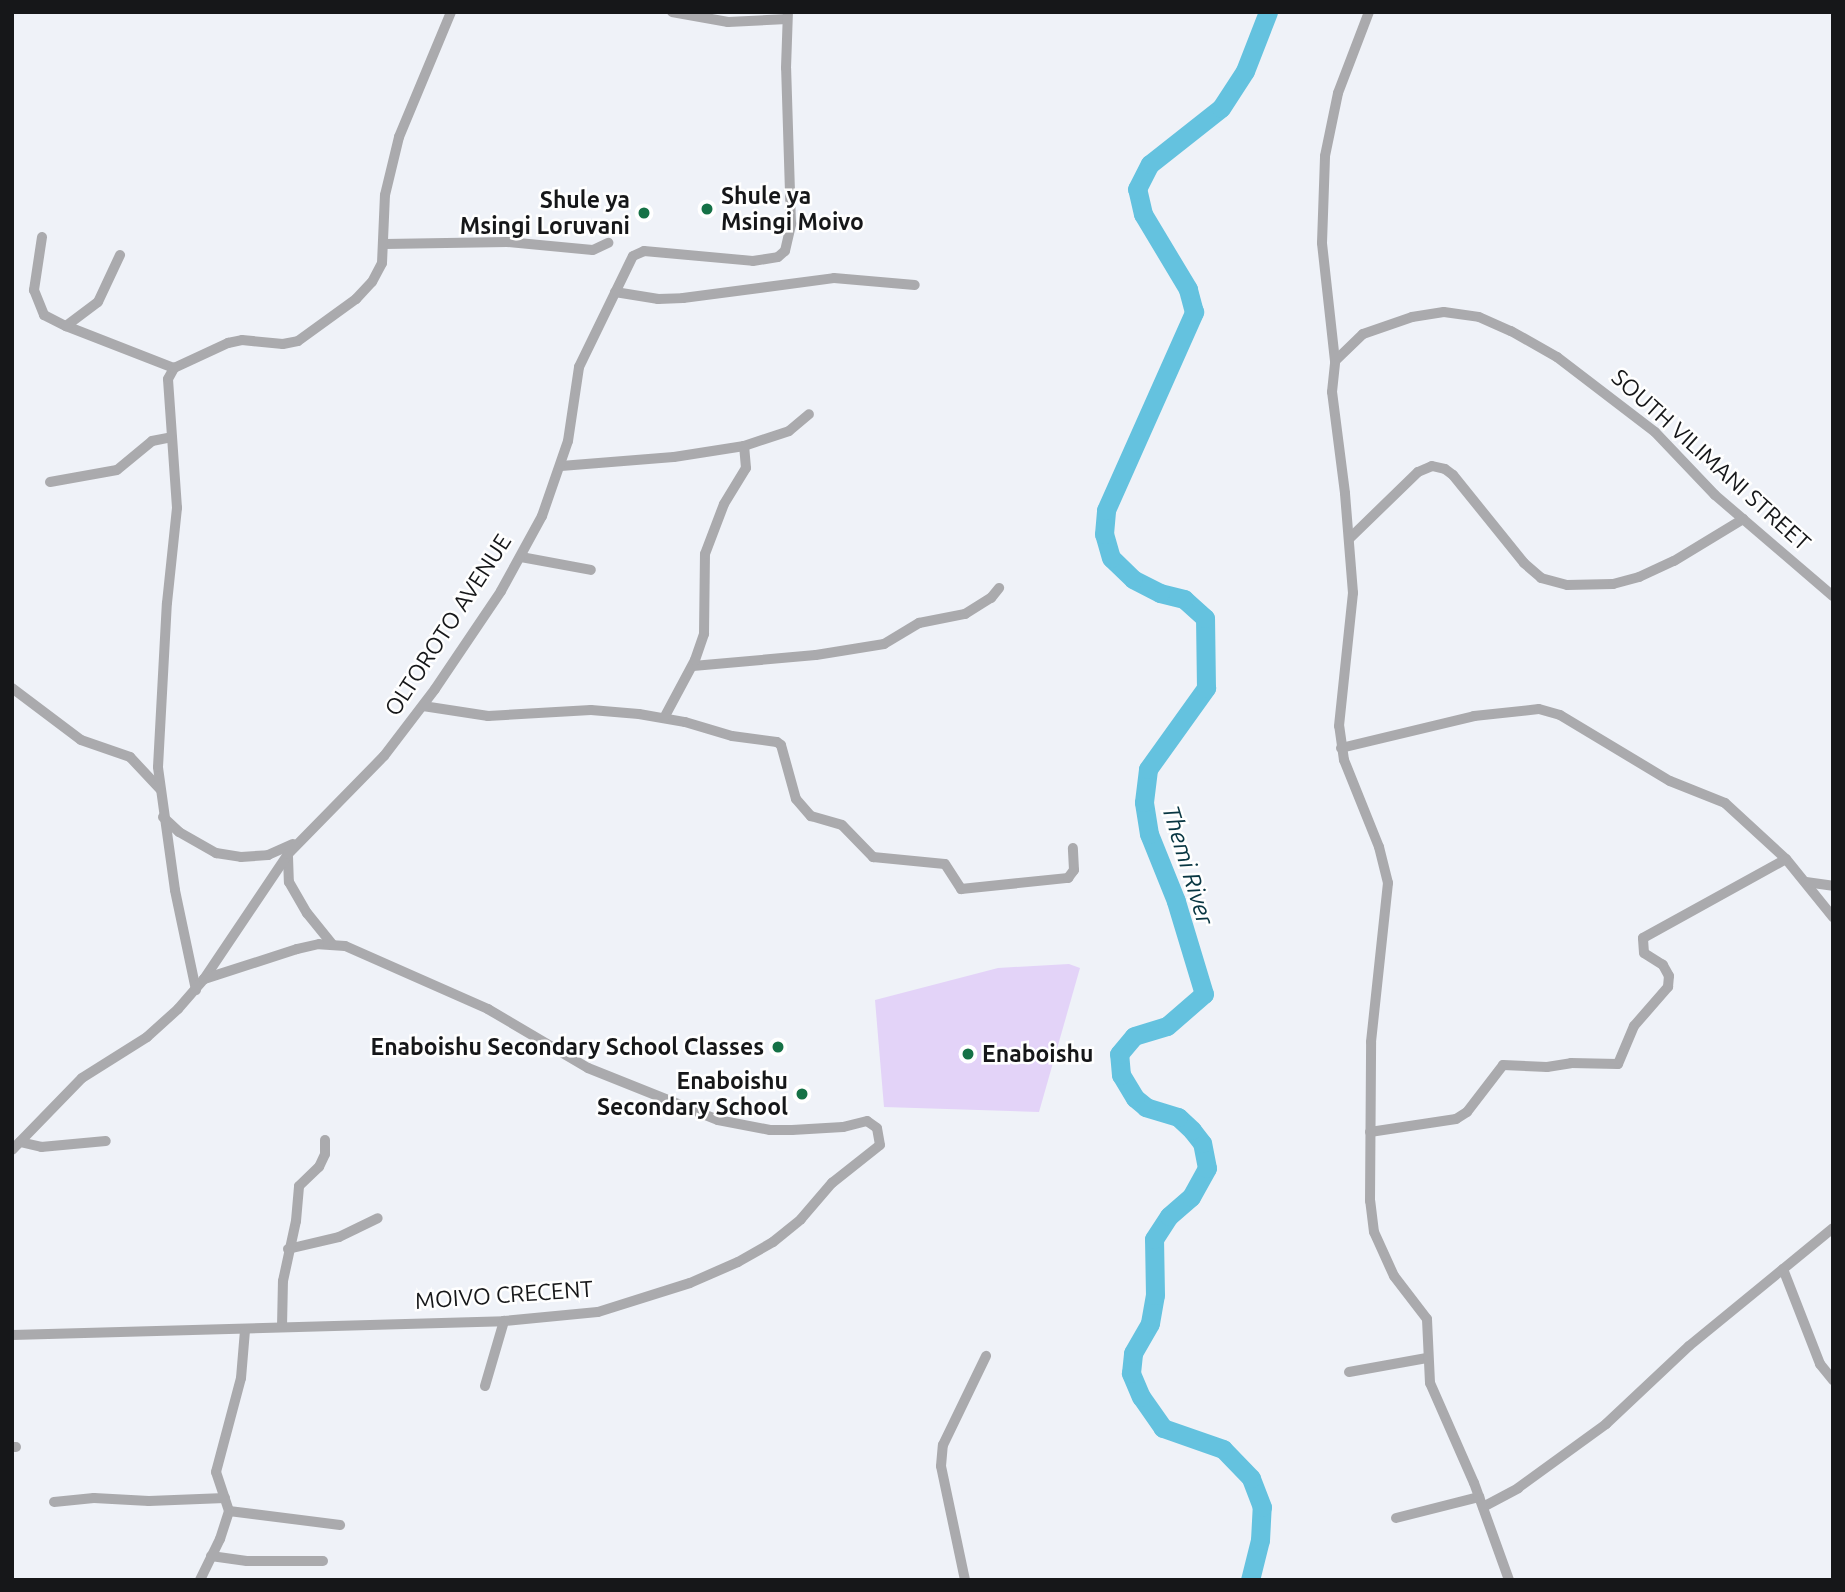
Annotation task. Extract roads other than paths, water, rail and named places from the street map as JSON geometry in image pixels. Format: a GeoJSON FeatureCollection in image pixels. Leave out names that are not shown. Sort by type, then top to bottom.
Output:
{"type":"FeatureCollection","features":[{"type":"Feature","properties":{"kind":"street"},"geometry":{"type":"LineString","coordinates":[[196,990],[160,789],[158,745],[167,603],[177,508],[166,388],[174,368],[228,343],[242,340],[283,344],[311,334],[356,299],[380,272],[385,244],[386,195],[399,137],[451,12]]}},
{"type":"Feature","properties":{"kind":"street"},"geometry":{"type":"LineString","coordinates":[[672,12],[728,22],[787,16]]}},
{"type":"Feature","properties":{"kind":"street"},"geometry":{"type":"LineString","coordinates":[[1368,12],[1338,93],[1325,156],[1322,243],[1335,361],[1332,392],[1353,593],[1341,690],[1341,748],[1379,847],[1388,883],[1371,1042],[1370,1202],[1374,1232],[1394,1276],[1427,1319],[1430,1334],[1427,1358],[1434,1396],[1481,1502],[1509,1580]]}},
{"type":"Feature","properties":{"kind":"street","name":"OLTOROTO AVENUE"},"geometry":{"type":"LineString","coordinates":[[16,1146],[82,1078],[158,1029],[196,990],[288,854],[384,756],[423,706],[521,557],[542,516],[561,466],[572,420],[579,367],[628,262],[637,253],[753,261],[778,257],[785,251],[791,224],[787,16]]}},
{"type":"Feature","properties":{"kind":"street"},"geometry":{"type":"LineString","coordinates":[[42,237],[34,281],[36,298],[44,315],[174,368]]}},
{"type":"Feature","properties":{"kind":"street"},"geometry":{"type":"LineString","coordinates":[[385,244],[507,242],[593,250],[608,243]]}},
{"type":"Feature","properties":{"kind":"street"},"geometry":{"type":"LineString","coordinates":[[66,326],[98,302],[112,278],[120,255]]}},
{"type":"Feature","properties":{"kind":"street"},"geometry":{"type":"LineString","coordinates":[[615,292],[658,299],[683,298],[834,278],[915,285]]}},
{"type":"Feature","properties":{"kind":"street","name":"SOUTH VILIMANI STREET"},"geometry":{"type":"LineString","coordinates":[[1335,361],[1363,334],[1387,324],[1444,312],[1479,317],[1557,357],[1608,393],[1655,432],[1715,495],[1833,596]]}},
{"type":"Feature","properties":{"kind":"street"},"geometry":{"type":"LineString","coordinates":[[561,466],[674,457],[744,446],[789,431],[809,414]]}},
{"type":"Feature","properties":{"kind":"street"},"geometry":{"type":"LineString","coordinates":[[50,482],[117,470],[152,441],[172,437]]}},
{"type":"Feature","properties":{"kind":"street"},"geometry":{"type":"LineString","coordinates":[[664,718],[692,666],[706,622],[703,567],[723,504],[746,468],[744,446]]}},
{"type":"Feature","properties":{"kind":"street"},"geometry":{"type":"LineString","coordinates":[[1349,539],[1418,472],[1432,466],[1445,468],[1453,475],[1524,563],[1541,578],[1567,585],[1614,584],[1639,577],[1674,561],[1743,519]]}},
{"type":"Feature","properties":{"kind":"street"},"geometry":{"type":"LineString","coordinates":[[521,557],[591,570]]}},
{"type":"Feature","properties":{"kind":"street"},"geometry":{"type":"LineString","coordinates":[[692,666],[816,655],[884,644],[919,623],[965,614],[991,597],[999,588]]}},
{"type":"Feature","properties":{"kind":"street"},"geometry":{"type":"LineString","coordinates":[[12,688],[82,740],[130,757],[160,789]]}},
{"type":"Feature","properties":{"kind":"street"},"geometry":{"type":"LineString","coordinates":[[423,706],[488,716],[591,710],[664,718],[732,736],[777,742],[781,745],[796,799],[811,816],[842,825],[873,857],[945,864],[961,889],[1068,878],[1074,870],[1073,848]]}},
{"type":"Feature","properties":{"kind":"street"},"geometry":{"type":"LineString","coordinates":[[1341,748],[1474,716],[1539,709],[1560,715],[1670,781],[1725,803],[1786,859],[1833,917]]}},
{"type":"Feature","properties":{"kind":"street"},"geometry":{"type":"LineString","coordinates":[[163,817],[179,832],[216,853],[241,857],[268,855],[300,841]]}},
{"type":"Feature","properties":{"kind":"street"},"geometry":{"type":"LineString","coordinates":[[288,854],[289,882],[307,914],[332,944]]}},
{"type":"Feature","properties":{"kind":"street"},"geometry":{"type":"LineString","coordinates":[[1370,1132],[1456,1119],[1467,1112],[1498,1068],[1510,1063],[1547,1068],[1571,1063],[1618,1063],[1634,1026],[1668,987],[1669,976],[1663,965],[1644,953],[1643,938],[1786,859]]}},
{"type":"Feature","properties":{"kind":"street"},"geometry":{"type":"LineString","coordinates":[[1806,882],[1833,886]]}},
{"type":"Feature","properties":{"kind":"street","name":"MOIVO CRECENT"},"geometry":{"type":"LineString","coordinates":[[12,1335],[504,1321],[598,1312],[690,1283],[738,1262],[773,1242],[801,1219],[832,1183],[876,1151],[881,1140],[877,1128],[867,1121],[813,1130],[770,1130],[718,1120],[588,1068],[488,1009],[345,946],[332,944],[297,949],[204,979]]}},
{"type":"Feature","properties":{"kind":"street"},"geometry":{"type":"LineString","coordinates":[[282,1327],[288,1249],[296,1221],[299,1186],[319,1167],[325,1154],[325,1140]]}},
{"type":"Feature","properties":{"kind":"street"},"geometry":{"type":"LineString","coordinates":[[16,1146],[41,1147],[106,1141]]}},
{"type":"Feature","properties":{"kind":"street"},"geometry":{"type":"LineString","coordinates":[[288,1249],[339,1237],[379,1218]]}},
{"type":"Feature","properties":{"kind":"street"},"geometry":{"type":"LineString","coordinates":[[1396,1518],[1481,1502],[1518,1488],[1606,1424],[1689,1346],[1833,1228]]}},
{"type":"Feature","properties":{"kind":"street"},"geometry":{"type":"LineString","coordinates":[[1783,1269],[1820,1364],[1833,1380]]}},
{"type":"Feature","properties":{"kind":"street"},"geometry":{"type":"LineString","coordinates":[[485,1386],[504,1321]]}},
{"type":"Feature","properties":{"kind":"street"},"geometry":{"type":"LineString","coordinates":[[200,1580],[220,1539],[229,1511],[216,1472],[241,1378],[245,1330]]}},
{"type":"Feature","properties":{"kind":"street"},"geometry":{"type":"LineString","coordinates":[[965,1580],[941,1466],[943,1445],[986,1356]]}},
{"type":"Feature","properties":{"kind":"street"},"geometry":{"type":"LineString","coordinates":[[1349,1372],[1427,1358]]}},
{"type":"Feature","properties":{"kind":"street"},"geometry":{"type":"LineString","coordinates":[[54,1502],[94,1498],[149,1501],[225,1498]]}},
{"type":"Feature","properties":{"kind":"street"},"geometry":{"type":"LineString","coordinates":[[229,1511],[340,1525]]}},
{"type":"Feature","properties":{"kind":"street"},"geometry":{"type":"LineString","coordinates":[[211,1556],[247,1561],[323,1561]]}},
{"type":"Feature","properties":{"kind":"waterway","name":"Themi River"},"geometry":{"type":"LineString","coordinates":[[1250,1580],[1260,1540],[1262,1507],[1251,1478],[1223,1449],[1163,1428],[1141,1397],[1131,1373],[1133,1353],[1150,1323],[1155,1295],[1154,1239],[1169,1216],[1191,1197],[1207,1168],[1202,1143],[1192,1130],[1178,1117],[1146,1107],[1135,1098],[1121,1075],[1119,1054],[1134,1036],[1167,1026],[1204,994],[1176,901],[1149,834],[1144,802],[1148,769],[1206,688],[1205,618],[1184,599],[1160,593],[1133,579],[1111,558],[1104,534],[1106,510],[1194,312],[1188,289],[1143,214],[1137,189],[1150,164],[1221,108],[1245,71],[1268,12]]}},
{"type":"Feature","properties":{"kind":"place","name":"Shule ya Msingi Moivo"},"geometry":{"type":"Point","coordinates":[707,209]}},
{"type":"Feature","properties":{"kind":"place","name":"Shule ya Msingi Loruvani"},"geometry":{"type":"Point","coordinates":[644,213]}},
{"type":"Feature","properties":{"kind":"place","name":"Enaboishu Secondary School Classes"},"geometry":{"type":"Point","coordinates":[778,1047]}},
{"type":"Feature","properties":{"kind":"place","name":"Enaboishu"},"geometry":{"type":"Point","coordinates":[968,1054]}},
{"type":"Feature","properties":{"kind":"place","name":"Enaboishu Secondary School"},"geometry":{"type":"Point","coordinates":[802,1094]}}]}
